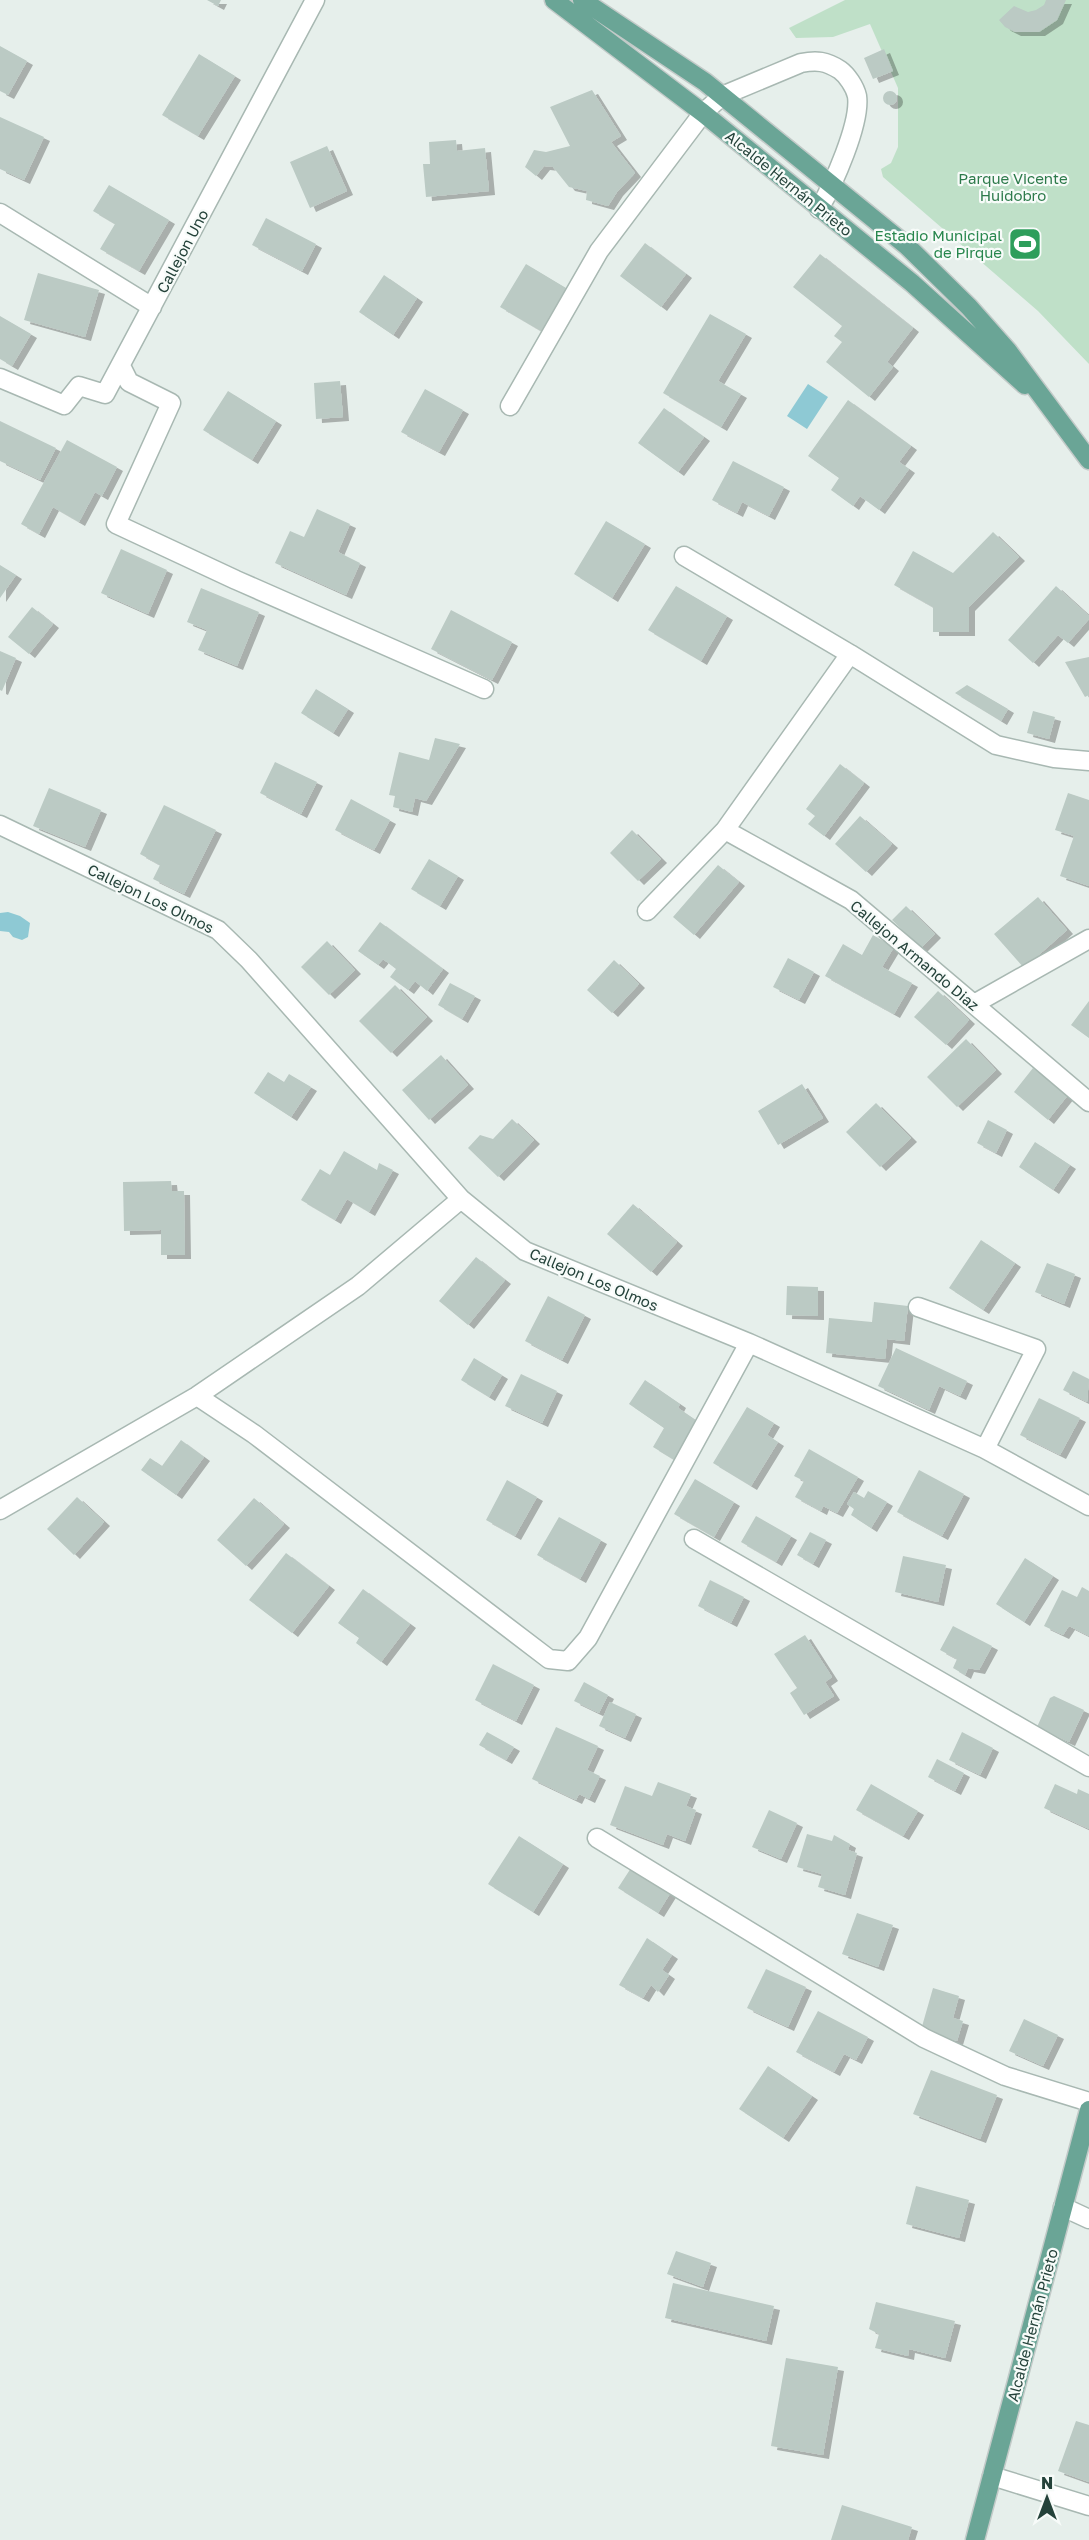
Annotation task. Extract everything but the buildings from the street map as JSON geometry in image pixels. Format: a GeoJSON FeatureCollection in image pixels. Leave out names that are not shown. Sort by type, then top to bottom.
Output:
{"type":"FeatureCollection","features":[{"type":"Feature","properties":{"kind":"main road","name":"Alcalde Hernán Prieto"},"geometry":{"type":"LineString","coordinates":[[554,0],[703,113],[912,283],[1029,389],[1065,428]]}},
{"type":"Feature","properties":{"kind":"main road","name":"Alcalde Hernán Prieto"},"geometry":{"type":"LineString","coordinates":[[582,0],[705,82],[907,246],[969,307],[1008,351],[1089,460]]}},
{"type":"Feature","properties":{"kind":"main road","name":"Alcalde Hernán Prieto"},"geometry":{"type":"LineString","coordinates":[[975,2540],[1089,2110]]}},
{"type":"Feature","properties":{"kind":"street","name":"Callejon Uno"},"geometry":{"type":"LineString","coordinates":[[0,378],[64,405],[79,386],[105,394],[315,0]]}},
{"type":"Feature","properties":{"kind":"street"},"geometry":{"type":"LineString","coordinates":[[510,406],[599,251],[703,113],[722,96],[801,63],[814,60],[828,63],[846,75],[857,96],[856,118],[833,184],[819,209]]}},
{"type":"Feature","properties":{"kind":"street"},"geometry":{"type":"LineString","coordinates":[[0,213],[152,307]]}},
{"type":"Feature","properties":{"kind":"street"},"geometry":{"type":"LineString","coordinates":[[121,366],[129,382],[171,403],[116,524],[236,580],[484,689]]}},
{"type":"Feature","properties":{"kind":"street"},"geometry":{"type":"LineString","coordinates":[[684,556],[850,654],[996,745],[1054,758],[1089,761]]}},
{"type":"Feature","properties":{"kind":"street"},"geometry":{"type":"LineString","coordinates":[[647,911],[725,830],[850,654]]}},
{"type":"Feature","properties":{"kind":"street","name":"Callejon Los Olmos"},"geometry":{"type":"LineString","coordinates":[[0,825],[218,930],[249,960],[461,1199],[525,1251],[749,1343],[986,1449],[1089,1506]]}},
{"type":"Feature","properties":{"kind":"street","name":"Callejon Armando Diaz"},"geometry":{"type":"LineString","coordinates":[[725,830],[851,900],[1089,1102]]}},
{"type":"Feature","properties":{"kind":"street"},"geometry":{"type":"LineString","coordinates":[[974,1004],[1089,939]]}},
{"type":"Feature","properties":{"kind":"street"},"geometry":{"type":"LineString","coordinates":[[0,1510],[196,1396],[357,1286],[461,1199]]}},
{"type":"Feature","properties":{"kind":"street"},"geometry":{"type":"LineString","coordinates":[[918,1307],[1036,1349],[986,1449]]}},
{"type":"Feature","properties":{"kind":"street"},"geometry":{"type":"LineString","coordinates":[[196,1396],[254,1434],[549,1659],[568,1661],[588,1638],[749,1343]]}},
{"type":"Feature","properties":{"kind":"street"},"geometry":{"type":"LineString","coordinates":[[694,1539],[1089,1767]]}},
{"type":"Feature","properties":{"kind":"street"},"geometry":{"type":"LineString","coordinates":[[597,1838],[924,2038],[1005,2076],[1089,2102]]}},
{"type":"Feature","properties":{"kind":"street"},"geometry":{"type":"LineString","coordinates":[[1063,2207],[1089,2218]]}},
{"type":"Feature","properties":{"kind":"street"},"geometry":{"type":"LineString","coordinates":[[992,2476],[1089,2506]]}},
{"type":"Feature","properties":{"kind":"green space","name":"Estadio Municipal de Pirque"},"geometry":{"type":"Polygon","coordinates":[[[845,0],[1089,0],[1089,364],[1038,311],[883,177],[881,169],[891,163],[898,147],[898,88],[870,24],[833,37],[796,38],[789,28],[845,0]]]}},
{"type":"Feature","properties":{"kind":"water"},"geometry":{"type":"Polygon","coordinates":[[[808,384],[828,397],[807,429],[787,416],[808,384]]]}},
{"type":"Feature","properties":{"kind":"water"},"geometry":{"type":"Polygon","coordinates":[[[8,912],[30,923],[28,937],[22,940],[13,937],[9,932],[0,931],[0,913],[8,912]]]}},
{"type":"Feature","properties":{"kind":"place","name":"Estadio Municipal de Pirque"},"geometry":{"type":"Point","coordinates":[1025,244]}},
{"type":"Feature","properties":{"kind":"park label","name":"Parque Vicente Huidobro"},"geometry":{"type":"Point","coordinates":[1013,186]}}]}
